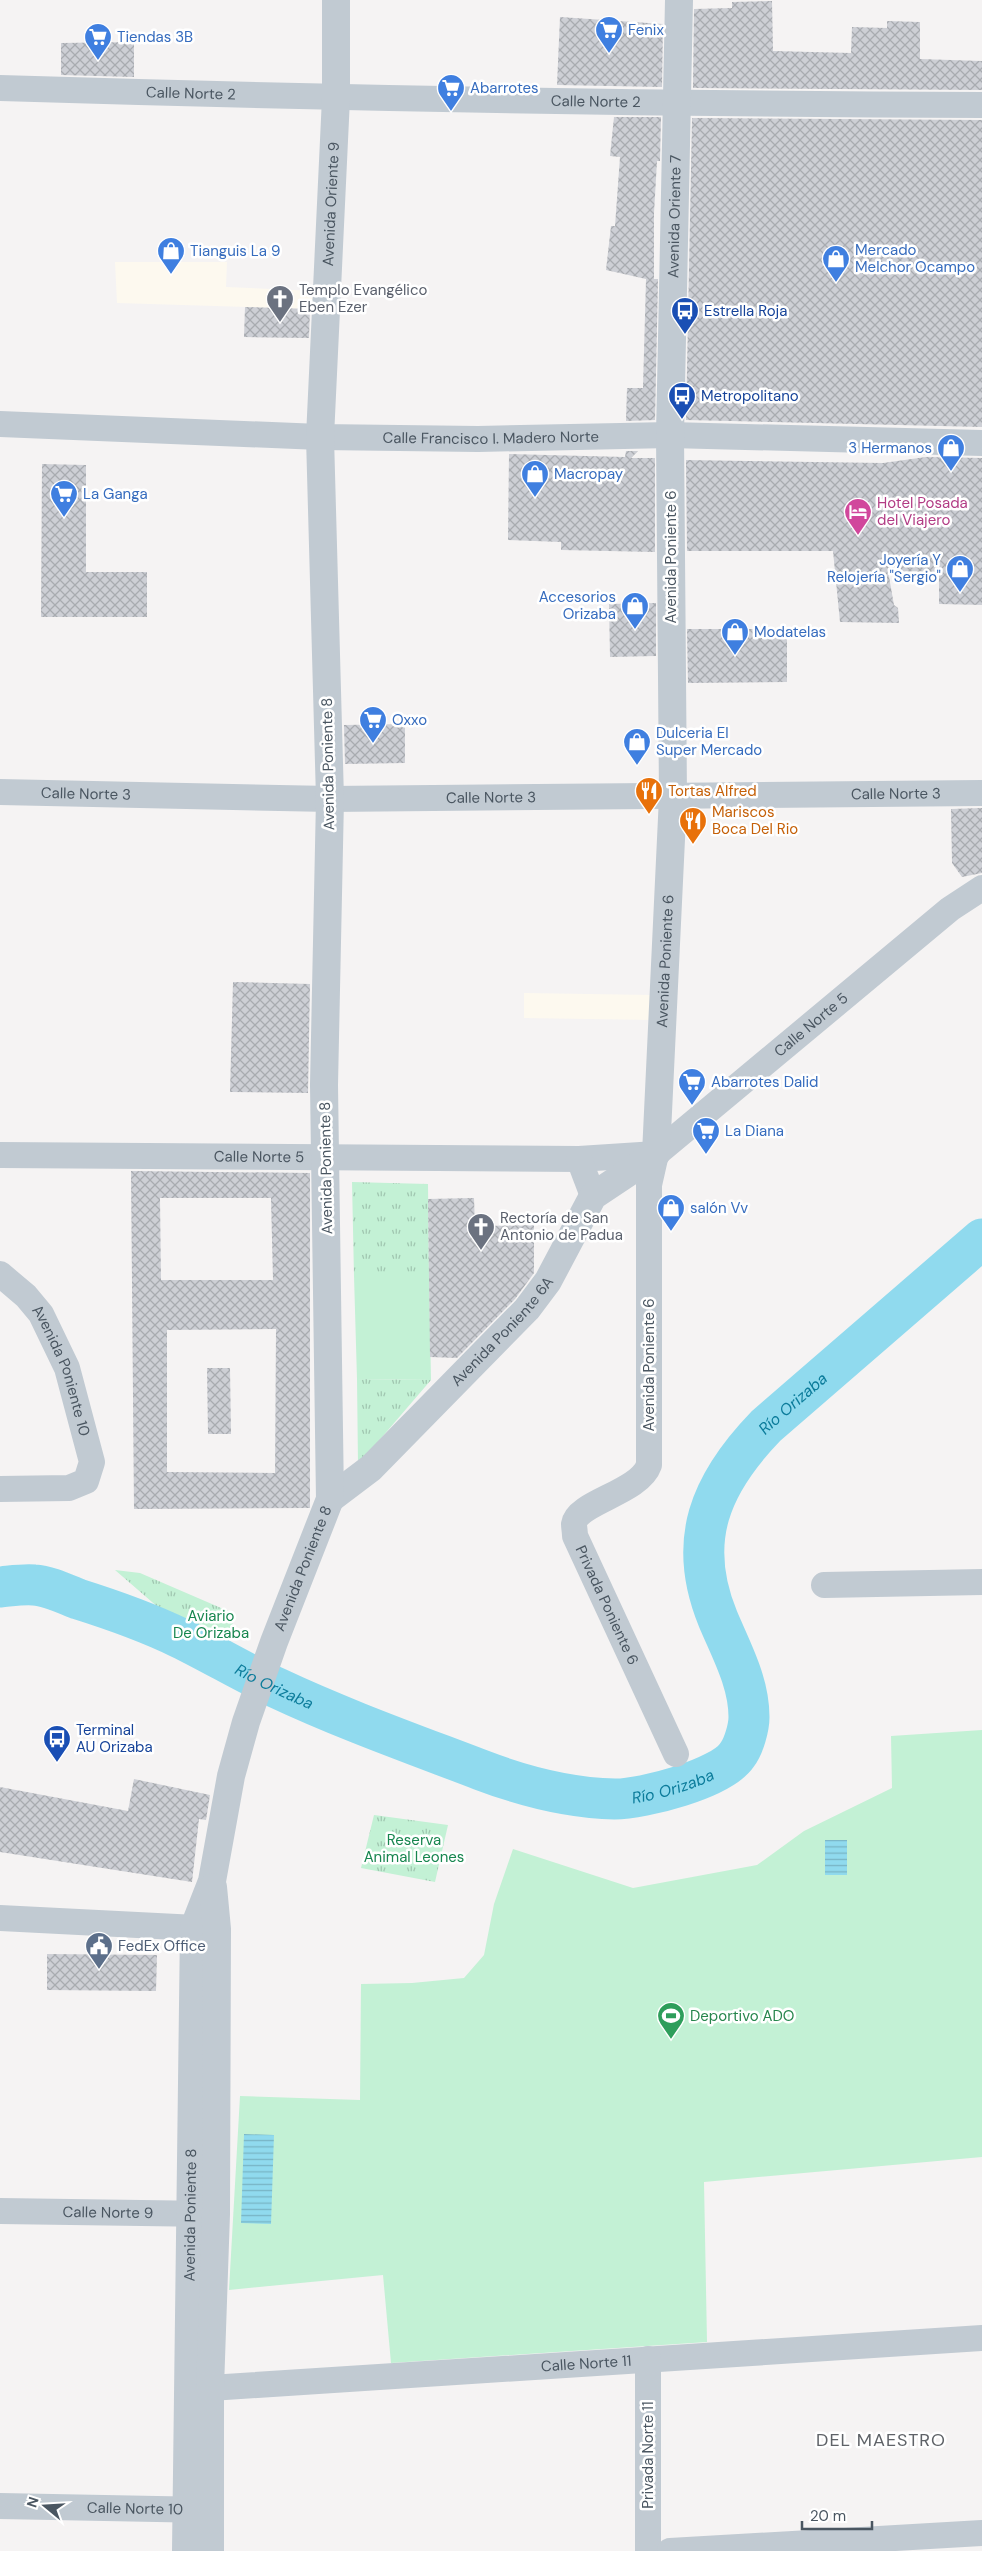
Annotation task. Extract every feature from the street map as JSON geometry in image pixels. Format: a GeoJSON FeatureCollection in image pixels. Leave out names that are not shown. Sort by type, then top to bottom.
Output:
{"type":"FeatureCollection","features":[{"type":"Feature","properties":{"kind":"street","name":"Avenida Oriente 9"},"geometry":{"type":"LineString","coordinates":[[320,437],[336,98],[336,0]]}},
{"type":"Feature","properties":{"kind":"street","name":"Avenida Oriente 7"},"geometry":{"type":"LineString","coordinates":[[670,435],[679,0]]}},
{"type":"Feature","properties":{"kind":"street","name":"Calle Norte 2"},"geometry":{"type":"LineString","coordinates":[[0,88],[336,98],[677,104],[982,105]]}},
{"type":"Feature","properties":{"kind":"street","name":"Calle Francisco I. Madero Norte"},"geometry":{"type":"LineString","coordinates":[[0,424],[320,437],[478,439],[670,435],[982,443]]}},
{"type":"Feature","properties":{"kind":"street","name":"Avenida Poniente 6"},"geometry":{"type":"LineString","coordinates":[[636,1482],[646,1475],[649,1465],[649,1185],[656,1154],[673,797],[670,435]]}},
{"type":"Feature","properties":{"kind":"street","name":"Avenida Poniente 8"},"geometry":{"type":"LineString","coordinates":[[186,2551],[198,2510],[206,1928],[212,1881],[231,1776],[246,1722],[274,1642],[330,1499],[324,1085],[330,799],[320,437]]}},
{"type":"Feature","properties":{"kind":"street","name":"Calle Norte 3"},"geometry":{"type":"LineString","coordinates":[[0,792],[330,799],[982,793]]}},
{"type":"Feature","properties":{"kind":"street","name":"Calle Norte 5"},"geometry":{"type":"LineString","coordinates":[[0,1154],[578,1159],[656,1154],[950,908],[982,888]]}},
{"type":"Feature","properties":{"kind":"street","name":"Avenida Poniente 6A"},"geometry":{"type":"LineString","coordinates":[[330,1499],[371,1468],[527,1309],[548,1281],[593,1196],[656,1154]]}},
{"type":"Feature","properties":{"kind":"street"},"geometry":{"type":"LineString","coordinates":[[578,1159],[593,1196]]}},
{"type":"Feature","properties":{"kind":"street","name":"Avenida Poniente 10"},"geometry":{"type":"LineString","coordinates":[[0,1274],[26,1296],[41,1314],[67,1368],[92,1462],[86,1480],[69,1488],[0,1489]]}},
{"type":"Feature","properties":{"kind":"street","name":"Privada Poniente 6"},"geometry":{"type":"LineString","coordinates":[[636,1482],[582,1512],[574,1522],[575,1536],[676,1754]]}},
{"type":"Feature","properties":{"kind":"street"},"geometry":{"type":"LineString","coordinates":[[824,1585],[982,1582]]}},
{"type":"Feature","properties":{"kind":"street"},"geometry":{"type":"LineString","coordinates":[[0,1918],[206,1928]]}},
{"type":"Feature","properties":{"kind":"street","name":"Calle Norte 9"},"geometry":{"type":"LineString","coordinates":[[0,2211],[203,2214]]}},
{"type":"Feature","properties":{"kind":"street","name":"Calle Norte 11"},"geometry":{"type":"LineString","coordinates":[[199,2387],[982,2338]]}},
{"type":"Feature","properties":{"kind":"street","name":"Privada Norte 11"},"geometry":{"type":"LineString","coordinates":[[648,2359],[648,2551]]}},
{"type":"Feature","properties":{"kind":"street","name":"Calle Norte 10"},"geometry":{"type":"LineString","coordinates":[[0,2506],[198,2510]]}},
{"type":"Feature","properties":{"kind":"street","name":"Avenida Poniente 8"},"geometry":{"type":"LineString","coordinates":[[198,2510],[210,2551]]}},
{"type":"Feature","properties":{"kind":"street"},"geometry":{"type":"LineString","coordinates":[[670,2551],[982,2533]]}},
{"type":"Feature","properties":{"kind":"shaded area","name":"Tianguis La 9"},"geometry":{"type":"Polygon","coordinates":[[[115,262],[227,262],[226,287],[316,291],[315,309],[117,303],[115,262]]]}},
{"type":"Feature","properties":{"kind":"shaded area"},"geometry":{"type":"Polygon","coordinates":[[[524,993],[653,995],[653,1020],[524,1018],[524,993]]]}},
{"type":"Feature","properties":{"kind":"green space"},"geometry":{"type":"Polygon","coordinates":[[[352,1182],[428,1184],[429,1276],[354,1276],[352,1182]]]}},
{"type":"Feature","properties":{"kind":"green space"},"geometry":{"type":"Polygon","coordinates":[[[354,1276],[429,1276],[431,1380],[357,1379],[354,1276]]]}},
{"type":"Feature","properties":{"kind":"green space"},"geometry":{"type":"Polygon","coordinates":[[[357,1379],[431,1380],[358,1465],[357,1379]]]}},
{"type":"Feature","properties":{"kind":"green space","name":"Aviario De Orizaba"},"geometry":{"type":"Polygon","coordinates":[[[115,1570],[140,1573],[235,1614],[227,1645],[204,1647],[115,1570]]]}},
{"type":"Feature","properties":{"kind":"green space","name":"Deportivo ADO"},"geometry":{"type":"Polygon","coordinates":[[[982,1730],[982,2157],[704,2182],[707,2342],[391,2363],[383,2275],[229,2290],[240,2096],[360,2100],[361,1984],[412,1983],[464,1978],[484,1955],[494,1904],[513,1849],[633,1888],[757,1865],[804,1831],[892,1788],[891,1736],[982,1730]]]}},
{"type":"Feature","properties":{"kind":"green space","name":"Reserva Animal Leones"},"geometry":{"type":"Polygon","coordinates":[[[374,1815],[448,1825],[435,1882],[361,1868],[374,1815]]]}},
{"type":"Feature","properties":{"kind":"water"},"geometry":{"type":"Polygon","coordinates":[[[825,1840],[847,1840],[847,1875],[825,1875],[825,1840]]]}},
{"type":"Feature","properties":{"kind":"water"},"geometry":{"type":"Polygon","coordinates":[[[244,2134],[274,2135],[271,2224],[241,2223],[244,2134]]]}},
{"type":"Feature","properties":{"kind":"building"},"geometry":{"type":"Polygon","coordinates":[[[772,1],[773,51],[851,53],[852,27],[887,28],[887,21],[920,22],[920,59],[982,61],[982,90],[693,88],[694,9],[732,8],[732,2],[772,1]]]}},
{"type":"Feature","properties":{"kind":"building","name":"Fenix"},"geometry":{"type":"Polygon","coordinates":[[[560,17],[663,24],[662,87],[557,85],[560,17]]]}},
{"type":"Feature","properties":{"kind":"building","name":"Tiendas 3B"},"geometry":{"type":"Polygon","coordinates":[[[134,42],[134,77],[61,75],[61,43],[134,42]]]}},
{"type":"Feature","properties":{"kind":"building"},"geometry":{"type":"Polygon","coordinates":[[[614,117],[661,117],[660,161],[657,161],[654,213],[654,279],[658,279],[655,420],[626,421],[627,388],[643,388],[646,279],[606,270],[611,226],[615,226],[620,157],[610,156],[614,117]]]}},
{"type":"Feature","properties":{"kind":"building","name":"Mercado Melchor Ocampo"},"geometry":{"type":"Polygon","coordinates":[[[692,118],[982,120],[982,427],[686,420],[692,118]]]}},
{"type":"Feature","properties":{"kind":"building","name":"Templo Evangélico Eben Ezer"},"geometry":{"type":"Polygon","coordinates":[[[245,307],[310,309],[309,338],[244,337],[245,307]]]}},
{"type":"Feature","properties":{"kind":"building"},"geometry":{"type":"Polygon","coordinates":[[[626,451],[638,451],[631,458],[655,458],[655,552],[561,550],[561,542],[508,540],[509,454],[625,457],[626,451]]]}},
{"type":"Feature","properties":{"kind":"building"},"geometry":{"type":"Polygon","coordinates":[[[926,457],[982,458],[982,605],[939,604],[939,572],[888,571],[894,605],[898,608],[899,623],[840,622],[833,551],[687,551],[686,460],[883,463],[926,457]]]}},
{"type":"Feature","properties":{"kind":"building"},"geometry":{"type":"Polygon","coordinates":[[[42,464],[86,465],[86,572],[147,572],[147,617],[41,617],[42,464]]]}},
{"type":"Feature","properties":{"kind":"building","name":"Accesorios Orizaba"},"geometry":{"type":"Polygon","coordinates":[[[656,603],[656,656],[610,657],[609,604],[656,603]]]}},
{"type":"Feature","properties":{"kind":"building","name":"Modatelas"},"geometry":{"type":"Polygon","coordinates":[[[687,629],[787,629],[787,682],[688,683],[687,629]]]}},
{"type":"Feature","properties":{"kind":"building","name":"Oxxo"},"geometry":{"type":"Polygon","coordinates":[[[405,724],[405,763],[345,764],[344,725],[405,724]]]}},
{"type":"Feature","properties":{"kind":"building"},"geometry":{"type":"Polygon","coordinates":[[[982,808],[982,873],[962,877],[952,863],[951,809],[982,808]]]}},
{"type":"Feature","properties":{"kind":"building"},"geometry":{"type":"Polygon","coordinates":[[[233,982],[310,984],[308,1093],[230,1092],[233,982]]]}},
{"type":"Feature","properties":{"kind":"building"},"geometry":{"type":"Polygon","coordinates":[[[131,1171],[310,1173],[310,1508],[134,1509],[131,1171]],[[160,1198],[161,1280],[273,1280],[271,1198],[160,1198]],[[276,1329],[167,1330],[167,1472],[275,1473],[276,1329]]]}},
{"type":"Feature","properties":{"kind":"building","name":"Rectoría de San Antonio de Padua"},"geometry":{"type":"Polygon","coordinates":[[[474,1198],[475,1226],[534,1225],[534,1273],[515,1299],[457,1358],[430,1357],[428,1199],[474,1198]]]}},
{"type":"Feature","properties":{"kind":"building"},"geometry":{"type":"Polygon","coordinates":[[[207,1368],[230,1368],[231,1434],[208,1434],[207,1368]]]}},
{"type":"Feature","properties":{"kind":"building"},"geometry":{"type":"Polygon","coordinates":[[[134,1779],[210,1795],[206,1820],[199,1819],[192,1882],[0,1852],[0,1787],[128,1811],[134,1779]]]}},
{"type":"Feature","properties":{"kind":"building"},"geometry":{"type":"Polygon","coordinates":[[[47,1954],[157,1955],[156,1991],[47,1990],[47,1954]]]}},
{"type":"Feature","properties":{"kind":"waterway","name":"Río Orizaba"},"geometry":{"type":"LineString","coordinates":[[0,1587],[26,1585],[45,1587],[130,1617],[180,1638],[265,1682],[327,1710],[404,1741],[513,1781],[563,1794],[615,1799],[644,1796],[680,1786],[715,1772],[728,1764],[742,1747],[749,1721],[743,1679],[718,1619],[709,1591],[704,1564],[704,1539],[709,1515],[718,1492],[730,1470],[766,1426],[982,1239]]}},
{"type":"Feature","properties":{"kind":"place","name":"Fenix"},"geometry":{"type":"Point","coordinates":[609,54]}},
{"type":"Feature","properties":{"kind":"place","name":"Tiendas 3B"},"geometry":{"type":"Point","coordinates":[98,61]}},
{"type":"Feature","properties":{"kind":"place","name":"Abarrotes"},"geometry":{"type":"Point","coordinates":[451,112]}},
{"type":"Feature","properties":{"kind":"place","name":"Tianguis La 9"},"geometry":{"type":"Point","coordinates":[171,275]}},
{"type":"Feature","properties":{"kind":"place","name":"Mercado Melchor Ocampo"},"geometry":{"type":"Point","coordinates":[836,283]}},
{"type":"Feature","properties":{"kind":"place","name":"Templo Evangélico Eben Ezer"},"geometry":{"type":"Point","coordinates":[280,323]}},
{"type":"Feature","properties":{"kind":"place","name":"Estrella Roja"},"geometry":{"type":"Point","coordinates":[685,335]}},
{"type":"Feature","properties":{"kind":"place","name":"Metropolitano"},"geometry":{"type":"Point","coordinates":[682,420]}},
{"type":"Feature","properties":{"kind":"place","name":"3 Hermanos"},"geometry":{"type":"Point","coordinates":[951,472]}},
{"type":"Feature","properties":{"kind":"place","name":"Macropay"},"geometry":{"type":"Point","coordinates":[535,498]}},
{"type":"Feature","properties":{"kind":"place","name":"La Ganga"},"geometry":{"type":"Point","coordinates":[64,518]}},
{"type":"Feature","properties":{"kind":"place","name":"Hotel Posada del Viajero"},"geometry":{"type":"Point","coordinates":[858,536]}},
{"type":"Feature","properties":{"kind":"place","name":"Joyería Y Relojería \"Sergio\""},"geometry":{"type":"Point","coordinates":[960,593]}},
{"type":"Feature","properties":{"kind":"place","name":"Accesorios Orizaba"},"geometry":{"type":"Point","coordinates":[635,630]}},
{"type":"Feature","properties":{"kind":"place","name":"Modatelas"},"geometry":{"type":"Point","coordinates":[735,656]}},
{"type":"Feature","properties":{"kind":"place","name":"Oxxo"},"geometry":{"type":"Point","coordinates":[373,744]}},
{"type":"Feature","properties":{"kind":"place","name":"Dulceria El Super Mercado"},"geometry":{"type":"Point","coordinates":[637,766]}},
{"type":"Feature","properties":{"kind":"place","name":"Tortas Alfred"},"geometry":{"type":"Point","coordinates":[649,815]}},
{"type":"Feature","properties":{"kind":"place","name":"Mariscos Boca Del Rio"},"geometry":{"type":"Point","coordinates":[693,845]}},
{"type":"Feature","properties":{"kind":"place","name":"Abarrotes Dalid"},"geometry":{"type":"Point","coordinates":[692,1106]}},
{"type":"Feature","properties":{"kind":"place","name":"La Diana"},"geometry":{"type":"Point","coordinates":[706,1155]}},
{"type":"Feature","properties":{"kind":"place","name":"salón Vv"},"geometry":{"type":"Point","coordinates":[671,1232]}},
{"type":"Feature","properties":{"kind":"place","name":"Rectoría de San Antonio de Padua"},"geometry":{"type":"Point","coordinates":[481,1251]}},
{"type":"Feature","properties":{"kind":"place","name":"Terminal AU Orizaba"},"geometry":{"type":"Point","coordinates":[57,1763]}},
{"type":"Feature","properties":{"kind":"place","name":"FedEx Office"},"geometry":{"type":"Point","coordinates":[99,1970]}},
{"type":"Feature","properties":{"kind":"place","name":"Deportivo ADO"},"geometry":{"type":"Point","coordinates":[671,2040]}},
{"type":"Feature","properties":{"kind":"district","name":"DEL MAESTRO"},"geometry":{"type":"Point","coordinates":[881,2440]}}]}
